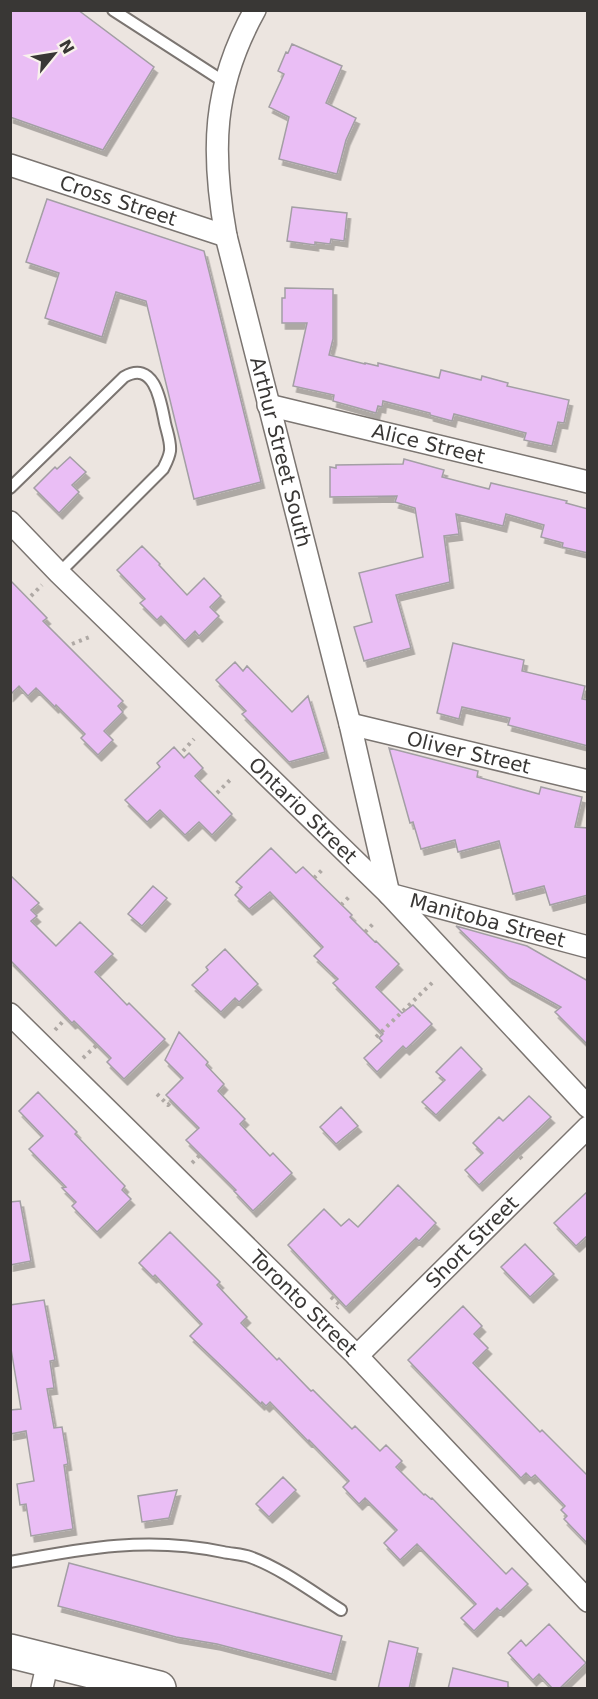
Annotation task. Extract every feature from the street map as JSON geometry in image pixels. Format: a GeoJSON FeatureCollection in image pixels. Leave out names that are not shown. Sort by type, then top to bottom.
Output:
{"type":"FeatureCollection","features":[{"type":"Feature","properties":{"kind":"main road"},"geometry":{"type":"LineString","coordinates":[[11,1650],[45,1675],[159,1689]]}},
{"type":"Feature","properties":{"kind":"street","name":"Arthur Street South"},"geometry":{"type":"LineString","coordinates":[[255,10],[232,60],[226,83],[218,124],[216,157],[218,192],[226,236],[350,724],[389,894]]}},
{"type":"Feature","properties":{"kind":"street","name":"Cross Street"},"geometry":{"type":"LineString","coordinates":[[10,165],[226,236]]}},
{"type":"Feature","properties":{"kind":"street","name":"Alice Street"},"geometry":{"type":"LineString","coordinates":[[268,405],[587,480]]}},
{"type":"Feature","properties":{"kind":"street","name":"Ontario Street"},"geometry":{"type":"LineString","coordinates":[[10,522],[50,579],[389,894],[588,1107]]}},
{"type":"Feature","properties":{"kind":"street","name":"Oliver Street"},"geometry":{"type":"LineString","coordinates":[[350,724],[588,781]]}},
{"type":"Feature","properties":{"kind":"street","name":"Manitoba Street"},"geometry":{"type":"LineString","coordinates":[[389,894],[588,947]]}},
{"type":"Feature","properties":{"kind":"street","name":"Toronto Street"},"geometry":{"type":"LineString","coordinates":[[10,1014],[357,1356],[588,1601]]}},
{"type":"Feature","properties":{"kind":"street","name":"Short Street"},"geometry":{"type":"LineString","coordinates":[[357,1356],[588,1127]]}},
{"type":"Feature","properties":{"kind":"lane"},"geometry":{"type":"LineString","coordinates":[[113,10],[226,83]]}},
{"type":"Feature","properties":{"kind":"lane"},"geometry":{"type":"LineString","coordinates":[[10,488],[124,377],[136,372],[144,374],[151,380],[160,396],[170,448],[168,460],[163,469],[50,579]]}},
{"type":"Feature","properties":{"kind":"lane"},"geometry":{"type":"LineString","coordinates":[[10,1562],[66,1551],[137,1543],[192,1545],[250,1557],[294,1580],[341,1610]]}},
{"type":"Feature","properties":{"kind":"path"},"geometry":{"type":"LineString","coordinates":[[31,596],[50,579]]}},
{"type":"Feature","properties":{"kind":"path"},"geometry":{"type":"LineString","coordinates":[[72,644],[92,636]]}},
{"type":"Feature","properties":{"kind":"path"},"geometry":{"type":"LineString","coordinates":[[183,751],[194,739]]}},
{"type":"Feature","properties":{"kind":"path"},"geometry":{"type":"LineString","coordinates":[[217,793],[232,778]]}},
{"type":"Feature","properties":{"kind":"path"},"geometry":{"type":"LineString","coordinates":[[314,878],[323,870]]}},
{"type":"Feature","properties":{"kind":"path"},"geometry":{"type":"LineString","coordinates":[[341,905],[350,896]]}},
{"type":"Feature","properties":{"kind":"path"},"geometry":{"type":"LineString","coordinates":[[365,932],[375,922]]}},
{"type":"Feature","properties":{"kind":"path"},"geometry":{"type":"LineString","coordinates":[[376,1038],[434,981]]}},
{"type":"Feature","properties":{"kind":"path"},"geometry":{"type":"LineString","coordinates":[[53,1031],[67,1017]]}},
{"type":"Feature","properties":{"kind":"path"},"geometry":{"type":"LineString","coordinates":[[81,1060],[98,1044]]}},
{"type":"Feature","properties":{"kind":"path"},"geometry":{"type":"LineString","coordinates":[[157,1094],[168,1105],[172,1101]]}},
{"type":"Feature","properties":{"kind":"path"},"geometry":{"type":"LineString","coordinates":[[515,1151],[522,1159]]}},
{"type":"Feature","properties":{"kind":"building"},"geometry":{"type":"Polygon","coordinates":[[[10,10],[78,10],[154,67],[103,150],[10,117],[10,10]]]}},
{"type":"Feature","properties":{"kind":"building"},"geometry":{"type":"Polygon","coordinates":[[[292,44],[342,66],[326,103],[356,118],[346,140],[337,174],[279,159],[289,117],[269,107],[284,74],[278,71],[292,44]]]}},
{"type":"Feature","properties":{"kind":"building"},"geometry":{"type":"Polygon","coordinates":[[[47,199],[204,251],[261,482],[194,499],[146,301],[116,292],[102,337],[45,318],[59,273],[26,262],[47,199]]]}},
{"type":"Feature","properties":{"kind":"building"},"geometry":{"type":"Polygon","coordinates":[[[292,207],[347,213],[344,241],[331,239],[330,244],[315,242],[315,245],[287,241],[292,207]]]}},
{"type":"Feature","properties":{"kind":"building"},"geometry":{"type":"Polygon","coordinates":[[[285,288],[333,289],[333,339],[329,355],[365,364],[378,366],[378,363],[439,378],[441,370],[481,380],[482,376],[508,383],[507,386],[569,400],[564,423],[558,422],[552,446],[524,440],[526,433],[454,414],[452,421],[383,401],[382,407],[378,406],[376,413],[333,401],[334,395],[293,386],[307,323],[282,323],[282,298],[285,298],[285,288]]]}},
{"type":"Feature","properties":{"kind":"building"},"geometry":{"type":"Polygon","coordinates":[[[70,457],[86,472],[72,485],[79,492],[59,513],[34,488],[55,467],[57,469],[70,457]]]}},
{"type":"Feature","properties":{"kind":"building"},"geometry":{"type":"Polygon","coordinates":[[[404,459],[444,470],[442,477],[489,489],[491,483],[567,501],[566,503],[588,509],[588,553],[562,547],[563,543],[541,537],[544,525],[506,514],[503,526],[456,514],[459,534],[444,536],[450,582],[396,595],[411,648],[364,661],[354,627],[372,622],[359,573],[423,557],[415,508],[395,502],[397,496],[330,497],[330,467],[403,464],[404,459]]]}},
{"type":"Feature","properties":{"kind":"building"},"geometry":{"type":"Polygon","coordinates":[[[142,546],[187,595],[204,578],[221,596],[210,607],[219,616],[199,636],[195,631],[185,641],[161,616],[157,620],[140,603],[145,599],[117,570],[142,546]]]}},
{"type":"Feature","properties":{"kind":"building"},"geometry":{"type":"Polygon","coordinates":[[[10,580],[47,618],[43,621],[123,701],[118,706],[123,712],[104,731],[113,740],[98,755],[81,738],[85,734],[36,688],[28,696],[19,686],[10,695],[10,580]]]}},
{"type":"Feature","properties":{"kind":"building"},"geometry":{"type":"Polygon","coordinates":[[[453,643],[524,660],[522,671],[585,686],[582,699],[588,700],[588,746],[508,725],[510,718],[462,707],[459,719],[437,713],[453,643]]]}},
{"type":"Feature","properties":{"kind":"building"},"geometry":{"type":"Polygon","coordinates":[[[235,662],[243,671],[247,666],[292,712],[308,696],[325,752],[289,762],[242,714],[246,711],[216,680],[235,662]]]}},
{"type":"Feature","properties":{"kind":"building"},"geometry":{"type":"Polygon","coordinates":[[[174,747],[184,758],[189,753],[203,768],[195,776],[232,814],[212,835],[199,822],[185,835],[160,810],[147,822],[125,800],[160,767],[157,763],[174,747]]]}},
{"type":"Feature","properties":{"kind":"building"},"geometry":{"type":"Polygon","coordinates":[[[389,748],[478,771],[477,777],[539,794],[541,787],[582,797],[575,827],[588,828],[588,895],[550,905],[544,886],[513,894],[499,841],[458,852],[455,840],[421,849],[413,822],[410,823],[389,748]]]}},
{"type":"Feature","properties":{"kind":"building"},"geometry":{"type":"Polygon","coordinates":[[[271,848],[296,873],[303,867],[399,964],[376,987],[402,1013],[413,1005],[432,1024],[406,1049],[403,1046],[377,1072],[364,1058],[382,1041],[379,1038],[383,1034],[333,983],[338,979],[314,956],[323,947],[270,892],[249,909],[235,895],[242,887],[236,882],[271,848]]]}},
{"type":"Feature","properties":{"kind":"building"},"geometry":{"type":"Polygon","coordinates":[[[10,875],[39,903],[31,910],[37,916],[31,921],[56,946],[80,922],[113,954],[95,972],[165,1039],[124,1079],[107,1062],[111,1058],[74,1021],[72,1023],[10,960],[10,875]]]}},
{"type":"Feature","properties":{"kind":"building"},"geometry":{"type":"Polygon","coordinates":[[[153,886],[167,898],[142,926],[128,914],[153,886]]]}},
{"type":"Feature","properties":{"kind":"building"},"geometry":{"type":"Polygon","coordinates":[[[456,926],[527,946],[588,981],[588,1045],[555,1012],[561,1007],[509,978],[456,926]]]}},
{"type":"Feature","properties":{"kind":"building"},"geometry":{"type":"Polygon","coordinates":[[[225,949],[258,984],[239,1002],[235,998],[221,1012],[192,985],[208,970],[206,967],[225,949]]]}},
{"type":"Feature","properties":{"kind":"building"},"geometry":{"type":"Polygon","coordinates":[[[179,1032],[208,1062],[206,1065],[224,1084],[218,1091],[245,1119],[240,1124],[270,1156],[273,1153],[292,1173],[253,1211],[234,1191],[236,1190],[186,1140],[199,1128],[166,1095],[183,1078],[165,1060],[179,1032]]]}},
{"type":"Feature","properties":{"kind":"building"},"geometry":{"type":"Polygon","coordinates":[[[461,1047],[482,1069],[436,1115],[422,1102],[445,1080],[436,1072],[461,1047]]]}},
{"type":"Feature","properties":{"kind":"building"},"geometry":{"type":"Polygon","coordinates":[[[38,1092],[125,1186],[122,1190],[131,1199],[97,1232],[72,1206],[76,1202],[62,1188],[66,1187],[29,1149],[43,1136],[19,1111],[38,1092]]]}},
{"type":"Feature","properties":{"kind":"building"},"geometry":{"type":"Polygon","coordinates":[[[529,1096],[551,1117],[479,1185],[465,1170],[483,1153],[473,1143],[499,1117],[503,1121],[529,1096]]]}},
{"type":"Feature","properties":{"kind":"building"},"geometry":{"type":"Polygon","coordinates":[[[341,1107],[358,1126],[336,1144],[320,1127],[341,1107]]]}},
{"type":"Feature","properties":{"kind":"building"},"geometry":{"type":"Polygon","coordinates":[[[398,1185],[436,1223],[419,1241],[416,1238],[346,1307],[288,1245],[324,1209],[341,1226],[349,1219],[358,1227],[398,1185]]]}},
{"type":"Feature","properties":{"kind":"building"},"geometry":{"type":"Polygon","coordinates":[[[588,1191],[588,1235],[576,1246],[554,1223],[588,1191]]]}},
{"type":"Feature","properties":{"kind":"building"},"geometry":{"type":"Polygon","coordinates":[[[20,1201],[31,1261],[10,1265],[10,1202],[20,1201]]]}},
{"type":"Feature","properties":{"kind":"building"},"geometry":{"type":"Polygon","coordinates":[[[170,1232],[220,1282],[217,1285],[247,1317],[241,1323],[277,1360],[279,1358],[352,1429],[355,1426],[380,1451],[386,1445],[402,1461],[396,1467],[424,1495],[432,1498],[506,1574],[512,1568],[528,1584],[500,1611],[497,1608],[474,1631],[461,1618],[476,1604],[417,1544],[400,1560],[384,1543],[397,1530],[365,1498],[359,1504],[343,1487],[349,1481],[309,1440],[270,1402],[266,1406],[262,1402],[261,1404],[190,1336],[202,1324],[155,1275],[153,1277],[139,1263],[170,1232]]]}},
{"type":"Feature","properties":{"kind":"building"},"geometry":{"type":"Polygon","coordinates":[[[525,1244],[554,1274],[530,1297],[501,1267],[525,1244]]]}},
{"type":"Feature","properties":{"kind":"building"},"geometry":{"type":"Polygon","coordinates":[[[44,1300],[55,1360],[50,1361],[54,1388],[47,1389],[54,1428],[62,1427],[68,1464],[64,1465],[73,1529],[31,1536],[26,1504],[20,1505],[17,1484],[34,1481],[26,1431],[10,1434],[10,1410],[21,1409],[10,1343],[10,1305],[44,1300]]]}},
{"type":"Feature","properties":{"kind":"building"},"geometry":{"type":"Polygon","coordinates":[[[463,1306],[482,1326],[474,1334],[488,1348],[473,1363],[540,1432],[542,1430],[588,1476],[588,1544],[564,1519],[567,1516],[561,1510],[565,1506],[535,1475],[531,1478],[526,1473],[521,1478],[408,1360],[463,1306]]]}},
{"type":"Feature","properties":{"kind":"building"},"geometry":{"type":"Polygon","coordinates":[[[283,1477],[296,1490],[269,1517],[256,1504],[283,1477]]]}},
{"type":"Feature","properties":{"kind":"building"},"geometry":{"type":"Polygon","coordinates":[[[177,1490],[169,1518],[142,1522],[138,1496],[177,1490]]]}},
{"type":"Feature","properties":{"kind":"building"},"geometry":{"type":"Polygon","coordinates":[[[69,1563],[342,1636],[332,1674],[58,1606],[69,1563]]]}},
{"type":"Feature","properties":{"kind":"building"},"geometry":{"type":"Polygon","coordinates":[[[549,1624],[586,1663],[559,1689],[553,1689],[539,1674],[533,1680],[508,1653],[521,1640],[526,1646],[549,1624]]]}},
{"type":"Feature","properties":{"kind":"building"},"geometry":{"type":"Polygon","coordinates":[[[389,1641],[418,1648],[409,1689],[378,1689],[389,1641]]]}},
{"type":"Feature","properties":{"kind":"building"},"geometry":{"type":"Polygon","coordinates":[[[453,1668],[508,1682],[508,1689],[448,1689],[453,1668]]]}}]}
